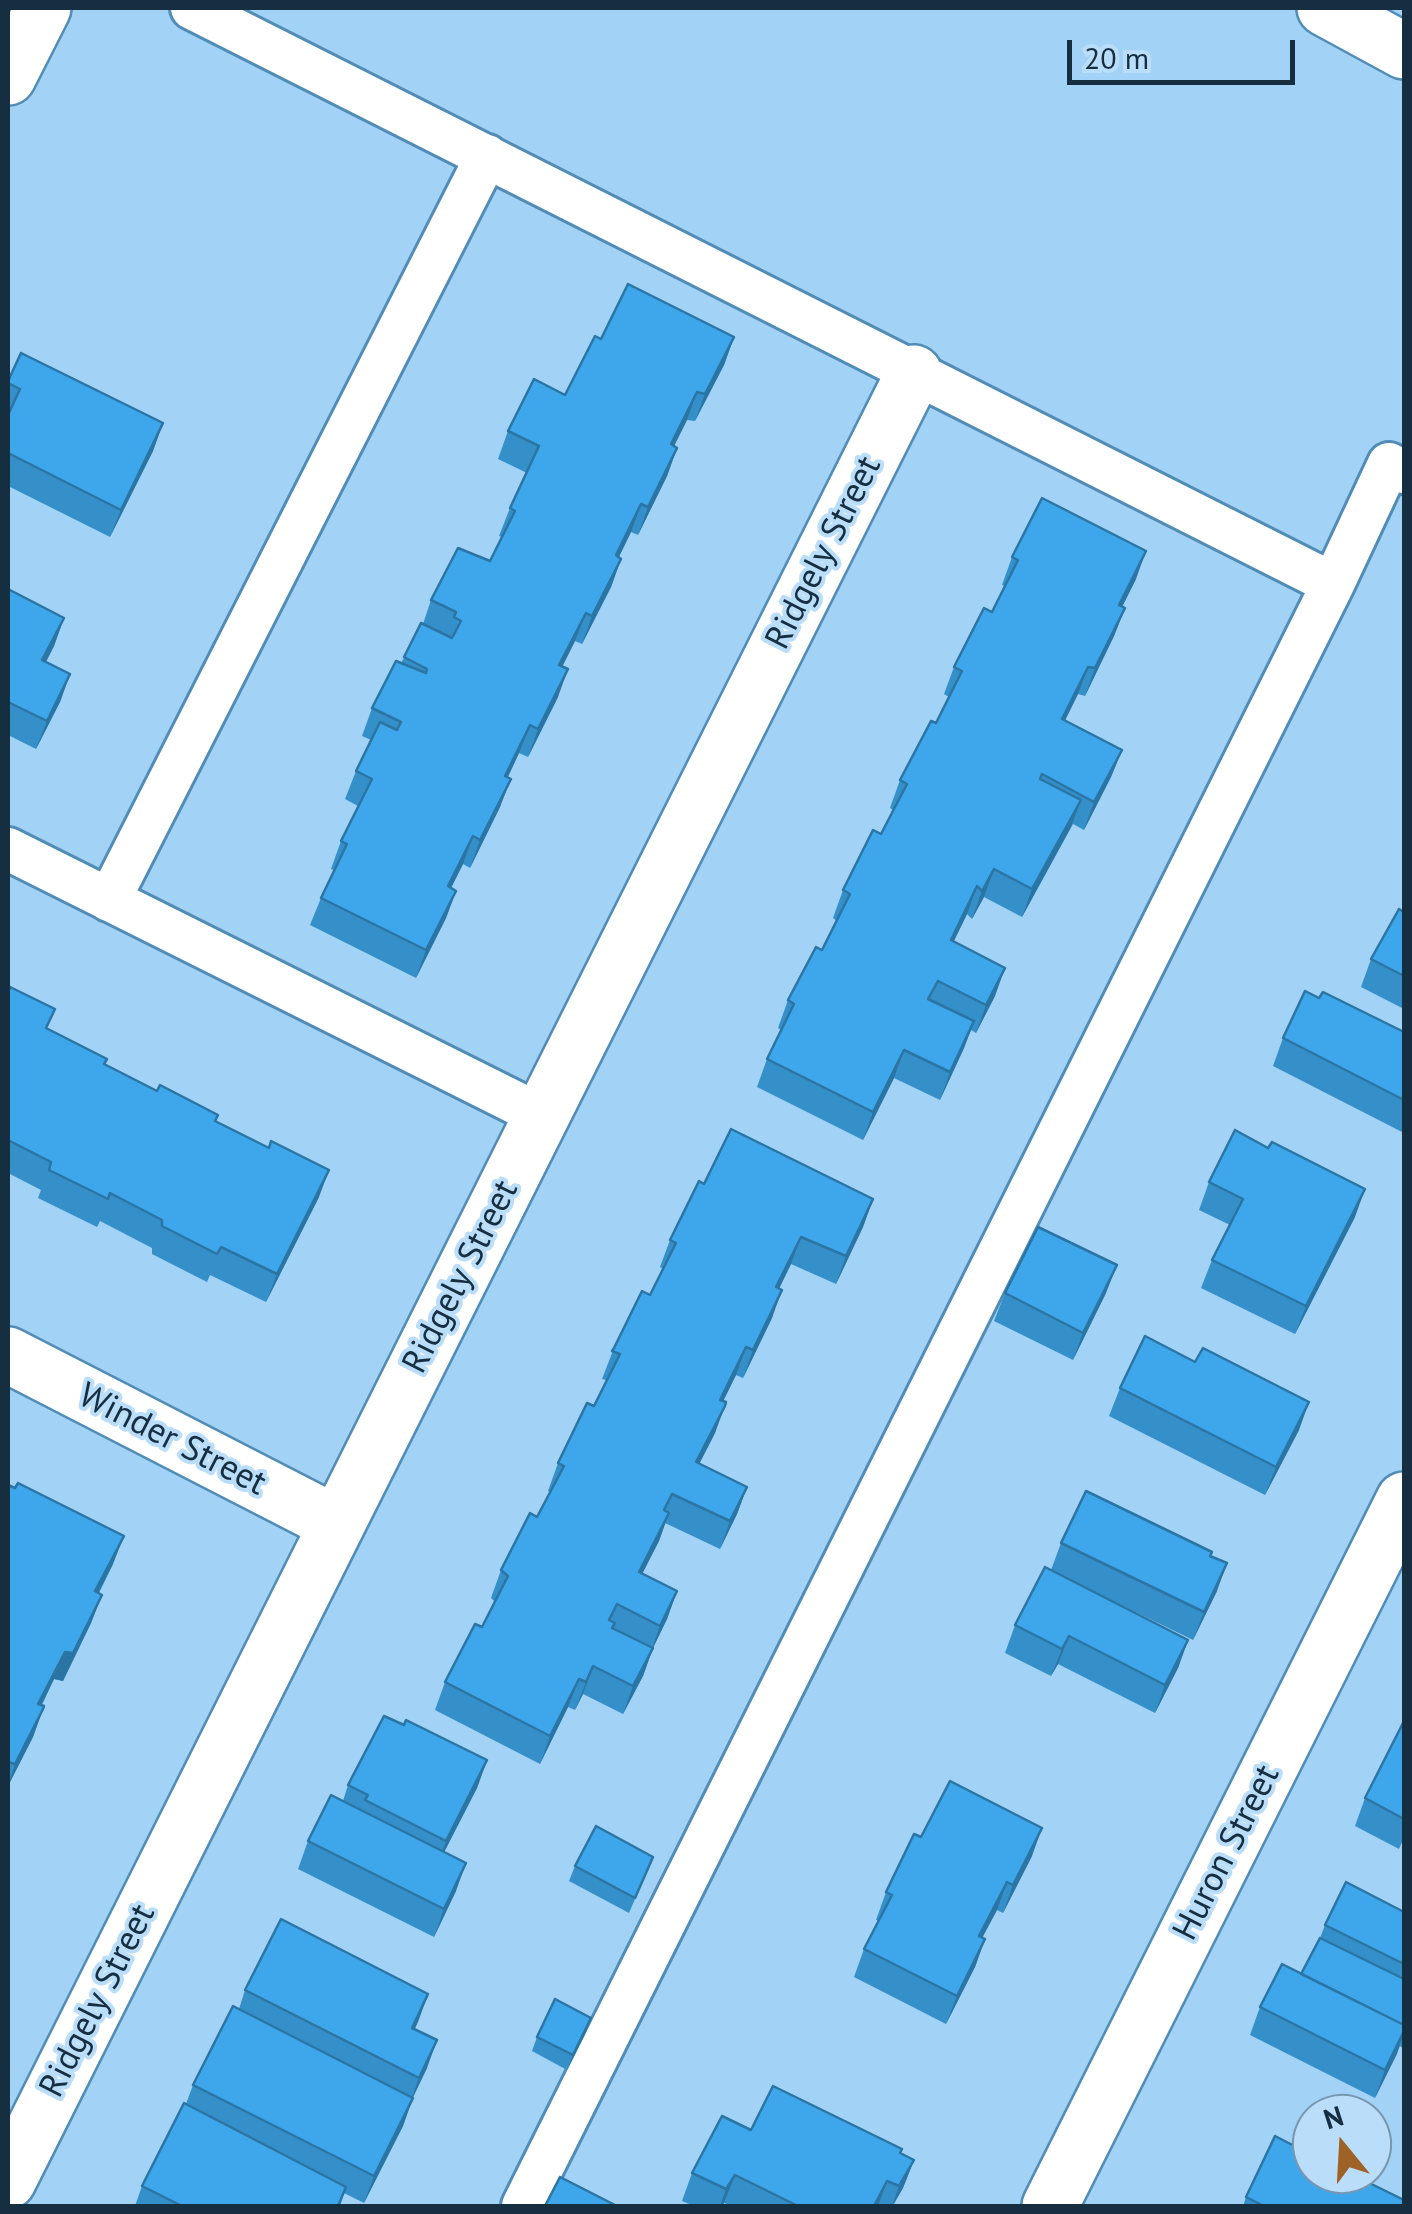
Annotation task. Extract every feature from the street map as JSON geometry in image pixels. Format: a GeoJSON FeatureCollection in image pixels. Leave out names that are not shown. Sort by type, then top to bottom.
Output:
{"type":"FeatureCollection","features":[{"type":"Feature","properties":{"kind":"street"},"geometry":{"type":"LineString","coordinates":[[8,77],[42,8]]}},
{"type":"Feature","properties":{"kind":"street"},"geometry":{"type":"LineString","coordinates":[[1325,8],[1404,51]]}},
{"type":"Feature","properties":{"kind":"street","name":"Ridgely Street"},"geometry":{"type":"LineString","coordinates":[[8,2181],[914,373]]}},
{"type":"Feature","properties":{"kind":"street","name":"Winder Street"},"geometry":{"type":"LineString","coordinates":[[8,1355],[337,1524]]}},
{"type":"Feature","properties":{"kind":"street","name":"Huron Street"},"geometry":{"type":"LineString","coordinates":[[1050,2206],[1404,1500]]}},
{"type":"Feature","properties":{"kind":"lane"},"geometry":{"type":"LineString","coordinates":[[192,8],[1333,584]]}},
{"type":"Feature","properties":{"kind":"lane"},"geometry":{"type":"LineString","coordinates":[[109,900],[486,156]]}},
{"type":"Feature","properties":{"kind":"lane"},"geometry":{"type":"LineString","coordinates":[[523,2206],[1390,464],[1404,472]]}},
{"type":"Feature","properties":{"kind":"lane"},"geometry":{"type":"LineString","coordinates":[[8,849],[542,1116]]}},
{"type":"Feature","properties":{"kind":"building"},"geometry":{"type":"Polygon","coordinates":[[[628,284],[734,337],[705,394],[697,392],[671,444],[677,448],[648,507],[641,504],[616,555],[621,559],[592,616],[586,613],[559,665],[568,669],[538,729],[530,725],[505,776],[511,779],[480,840],[473,836],[448,886],[456,891],[426,950],[321,898],[347,844],[341,841],[372,779],[356,771],[380,722],[397,730],[401,722],[372,708],[396,661],[426,673],[427,669],[404,657],[421,623],[452,638],[461,621],[454,617],[456,612],[431,600],[458,548],[490,561],[515,511],[510,508],[539,446],[508,431],[534,379],[565,395],[595,336],[601,339],[628,284]]]}},
{"type":"Feature","properties":{"kind":"building"},"geometry":{"type":"Polygon","coordinates":[[[21,353],[163,423],[121,510],[8,453],[8,415],[20,389],[8,381],[21,353]]]}},
{"type":"Feature","properties":{"kind":"building"},"geometry":{"type":"Polygon","coordinates":[[[1042,498],[1146,551],[1119,605],[1125,608],[1095,668],[1088,667],[1062,719],[1122,750],[1094,802],[1042,774],[1040,779],[1081,800],[1032,889],[994,869],[982,891],[977,886],[951,940],[1005,968],[986,1005],[938,981],[928,999],[974,1021],[950,1072],[904,1050],[873,1112],[767,1059],[794,1004],[788,1000],[816,947],[822,950],[850,894],[843,890],[873,830],[881,834],[907,784],[900,780],[931,721],[936,723],[962,671],[954,667],[984,608],[992,612],[1018,560],[1012,557],[1042,498]]]}},
{"type":"Feature","properties":{"kind":"building"},"geometry":{"type":"Polygon","coordinates":[[[8,589],[64,618],[42,660],[70,674],[47,721],[8,702],[8,589]]]}},
{"type":"Feature","properties":{"kind":"building"},"geometry":{"type":"Polygon","coordinates":[[[1399,909],[1404,912],[1404,976],[1371,959],[1399,909]]]}},
{"type":"Feature","properties":{"kind":"building"},"geometry":{"type":"Polygon","coordinates":[[[10,987],[55,1009],[46,1028],[107,1059],[104,1064],[157,1091],[160,1085],[218,1115],[215,1121],[269,1148],[271,1141],[329,1170],[277,1274],[221,1247],[217,1254],[110,1193],[108,1199],[49,1170],[51,1162],[8,1140],[10,987]]]}},
{"type":"Feature","properties":{"kind":"building"},"geometry":{"type":"Polygon","coordinates":[[[1305,991],[1319,998],[1323,992],[1404,1032],[1404,1100],[1283,1038],[1305,991]]]}},
{"type":"Feature","properties":{"kind":"building"},"geometry":{"type":"Polygon","coordinates":[[[731,1129],[873,1199],[846,1256],[801,1237],[776,1287],[782,1290],[753,1350],[746,1347],[720,1400],[726,1402],[725,1406],[696,1462],[747,1487],[730,1521],[672,1494],[664,1510],[669,1513],[639,1572],[677,1591],[660,1626],[617,1604],[609,1620],[615,1623],[612,1628],[653,1648],[633,1686],[593,1666],[586,1682],[579,1679],[550,1736],[445,1682],[475,1624],[482,1627],[508,1576],[501,1570],[530,1513],[537,1517],[564,1466],[558,1463],[587,1403],[594,1406],[620,1354],[612,1351],[642,1291],[650,1295],[676,1243],[670,1240],[699,1181],[704,1184],[731,1129]]]}},
{"type":"Feature","properties":{"kind":"building"},"geometry":{"type":"Polygon","coordinates":[[[1235,1130],[1268,1148],[1272,1142],[1365,1189],[1306,1306],[1212,1260],[1243,1199],[1209,1182],[1235,1130]]]}},
{"type":"Feature","properties":{"kind":"building"},"geometry":{"type":"Polygon","coordinates":[[[1038,1227],[1117,1265],[1083,1333],[1005,1293],[1038,1227]]]}},
{"type":"Feature","properties":{"kind":"building"},"geometry":{"type":"Polygon","coordinates":[[[1145,1336],[1195,1362],[1203,1348],[1309,1402],[1276,1467],[1120,1388],[1145,1336]]]}},
{"type":"Feature","properties":{"kind":"building"},"geometry":{"type":"Polygon","coordinates":[[[18,1483],[124,1536],[95,1591],[102,1595],[73,1653],[65,1652],[38,1704],[43,1709],[15,1764],[8,1762],[8,1485],[15,1488],[18,1483]]]}},
{"type":"Feature","properties":{"kind":"building"},"geometry":{"type":"Polygon","coordinates":[[[1086,1491],[1227,1563],[1204,1612],[1061,1543],[1086,1491]]]}},
{"type":"Feature","properties":{"kind":"building"},"geometry":{"type":"Polygon","coordinates":[[[1045,1567],[1188,1640],[1165,1685],[1069,1636],[1062,1649],[1015,1625],[1045,1567]]]}},
{"type":"Feature","properties":{"kind":"building"},"geometry":{"type":"Polygon","coordinates":[[[384,1716],[404,1725],[406,1720],[487,1760],[446,1841],[365,1800],[368,1795],[348,1785],[384,1716]]]}},
{"type":"Feature","properties":{"kind":"building"},"geometry":{"type":"Polygon","coordinates":[[[1404,1721],[1404,1819],[1365,1798],[1404,1721]]]}},
{"type":"Feature","properties":{"kind":"building"},"geometry":{"type":"Polygon","coordinates":[[[950,1781],[1042,1828],[1013,1885],[1007,1882],[979,1936],[985,1939],[957,1996],[864,1949],[892,1895],[886,1892],[914,1834],[921,1837],[950,1781]]]}},
{"type":"Feature","properties":{"kind":"building"},"geometry":{"type":"Polygon","coordinates":[[[331,1795],[466,1863],[444,1909],[308,1841],[331,1795]]]}},
{"type":"Feature","properties":{"kind":"building"},"geometry":{"type":"Polygon","coordinates":[[[596,1826],[653,1857],[635,1898],[575,1866],[596,1826]]]}},
{"type":"Feature","properties":{"kind":"building"},"geometry":{"type":"Polygon","coordinates":[[[1346,1882],[1404,1912],[1404,1964],[1325,1925],[1346,1882]]]}},
{"type":"Feature","properties":{"kind":"building"},"geometry":{"type":"Polygon","coordinates":[[[281,1919],[428,1994],[412,2028],[437,2040],[419,2078],[245,1990],[281,1919]]]}},
{"type":"Feature","properties":{"kind":"building"},"geometry":{"type":"Polygon","coordinates":[[[1320,1938],[1404,1979],[1404,2025],[1301,1974],[1320,1938]]]}},
{"type":"Feature","properties":{"kind":"building"},"geometry":{"type":"Polygon","coordinates":[[[1282,1964],[1404,2025],[1385,2070],[1260,2007],[1282,1964]]]}},
{"type":"Feature","properties":{"kind":"building"},"geometry":{"type":"Polygon","coordinates":[[[555,1999],[591,2018],[573,2055],[537,2037],[555,1999]]]}},
{"type":"Feature","properties":{"kind":"building"},"geometry":{"type":"Polygon","coordinates":[[[233,2006],[413,2098],[374,2176],[193,2085],[233,2006]]]}},
{"type":"Feature","properties":{"kind":"building"},"geometry":{"type":"Polygon","coordinates":[[[773,2086],[902,2149],[900,2153],[914,2160],[899,2186],[887,2181],[874,2206],[798,2206],[735,2175],[726,2189],[692,2173],[722,2116],[751,2130],[773,2086]]]}},
{"type":"Feature","properties":{"kind":"building"},"geometry":{"type":"Polygon","coordinates":[[[184,2103],[346,2187],[338,2206],[182,2206],[142,2186],[184,2103]]]}},
{"type":"Feature","properties":{"kind":"building"},"geometry":{"type":"Polygon","coordinates":[[[1275,2136],[1292,2145],[1292,2194],[1392,2194],[1404,2200],[1404,2206],[1264,2206],[1246,2197],[1275,2136]]]}},
{"type":"Feature","properties":{"kind":"building"},"geometry":{"type":"Polygon","coordinates":[[[560,2177],[615,2205],[615,2206],[545,2206],[560,2177]]]}}]}
